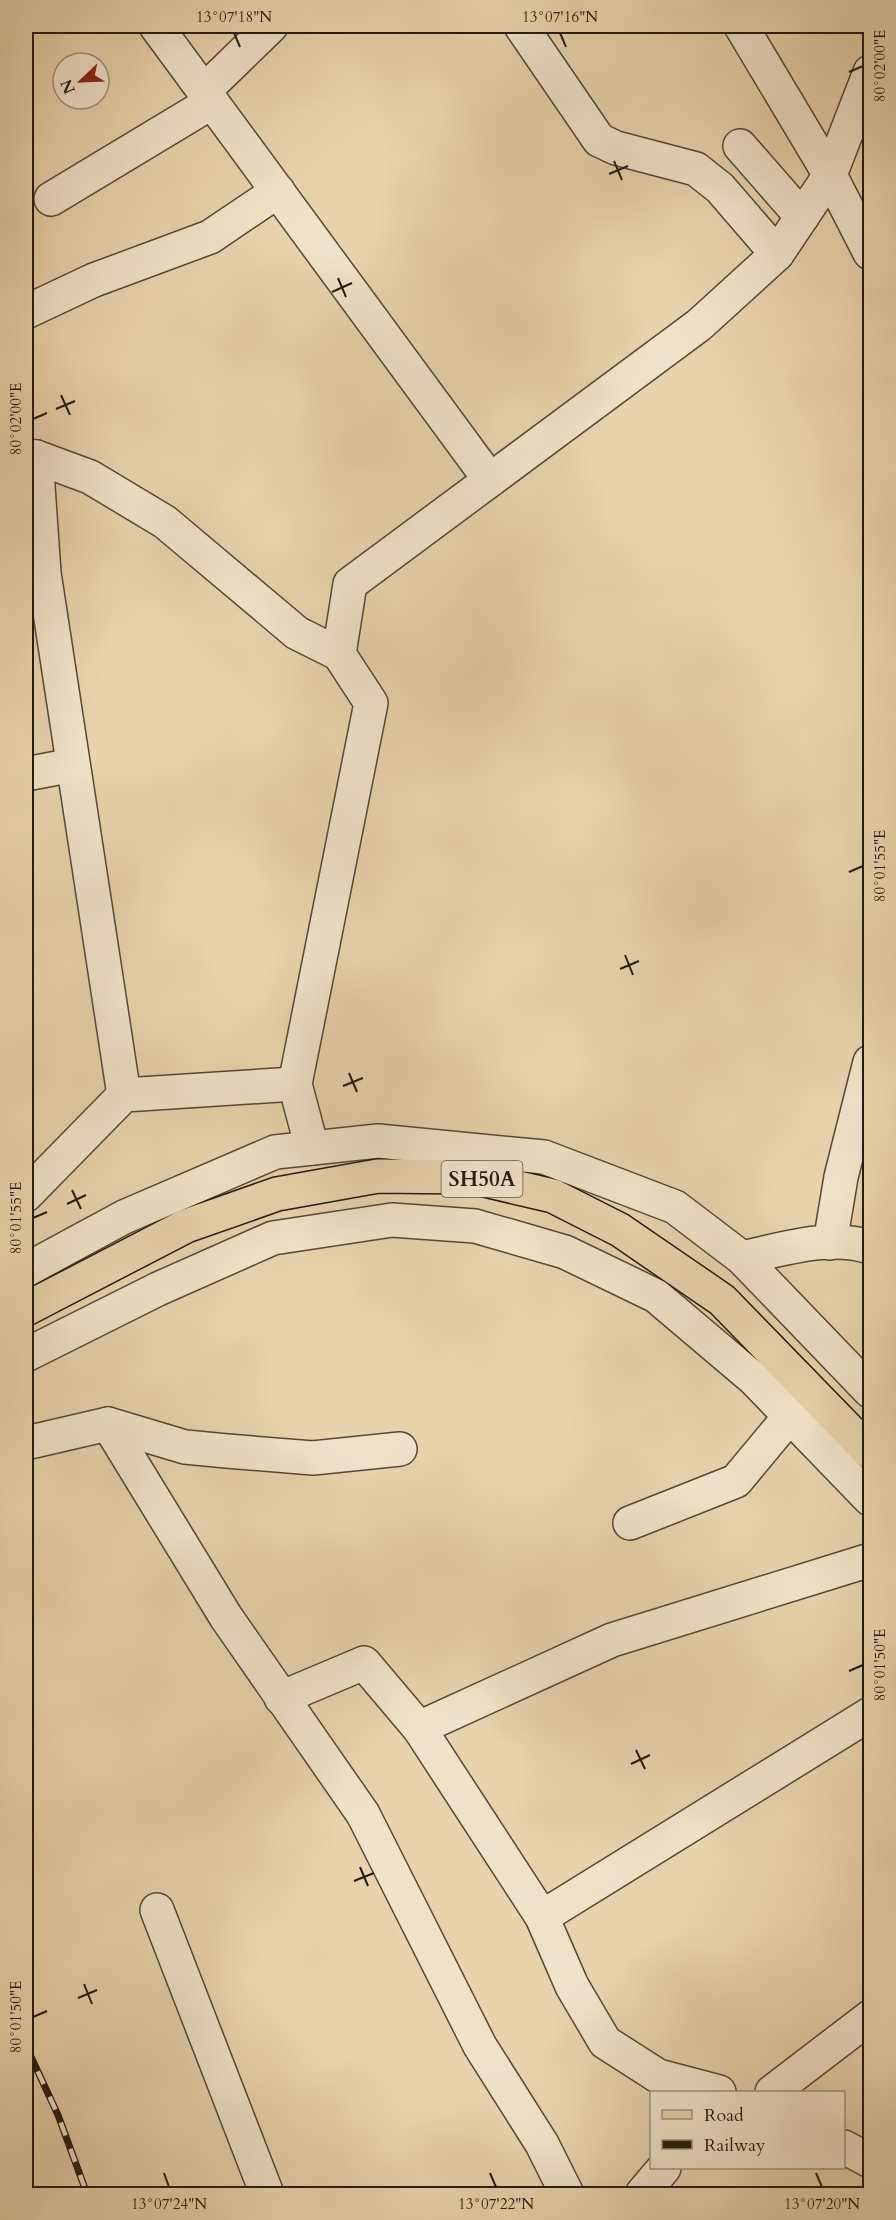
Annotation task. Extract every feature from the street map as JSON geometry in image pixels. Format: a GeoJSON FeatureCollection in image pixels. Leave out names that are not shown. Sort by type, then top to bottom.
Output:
{"type":"FeatureCollection","features":[{"type":"Feature","properties":{"kind":"main road","name":"SH50A"},"geometry":{"type":"LineString","coordinates":[[26,1309],[186,1226],[277,1194],[378,1176],[472,1177],[554,1196],[620,1230],[722,1300],[870,1452]]}},
{"type":"Feature","properties":{"kind":"street"},"geometry":{"type":"LineString","coordinates":[[156,26],[490,480]]}},
{"type":"Feature","properties":{"kind":"street"},"geometry":{"type":"LineString","coordinates":[[51,199],[208,97],[272,26]]}},
{"type":"Feature","properties":{"kind":"street"},"geometry":{"type":"LineString","coordinates":[[521,26],[599,140],[616,148],[696,169],[720,188],[777,254]]}},
{"type":"Feature","properties":{"kind":"street"},"geometry":{"type":"LineString","coordinates":[[741,26],[830,176],[870,253]]}},
{"type":"Feature","properties":{"kind":"street"},"geometry":{"type":"LineString","coordinates":[[339,654],[350,584],[699,325],[777,254],[830,176],[870,72]]}},
{"type":"Feature","properties":{"kind":"street"},"geometry":{"type":"LineString","coordinates":[[740,146],[802,217]]}},
{"type":"Feature","properties":{"kind":"street"},"geometry":{"type":"LineString","coordinates":[[26,312],[94,280],[210,237],[278,191]]}},
{"type":"Feature","properties":{"kind":"street"},"geometry":{"type":"LineString","coordinates":[[124,1095],[73,765],[35,572],[31,456],[90,477],[165,522],[297,633],[339,654],[371,703],[295,1084],[312,1148]]}},
{"type":"Feature","properties":{"kind":"street"},"geometry":{"type":"LineString","coordinates":[[26,774],[73,765]]}},
{"type":"Feature","properties":{"kind":"street"},"geometry":{"type":"LineString","coordinates":[[830,1243],[841,1177],[870,1062]]}},
{"type":"Feature","properties":{"kind":"street"},"geometry":{"type":"LineString","coordinates":[[26,1195],[124,1095],[295,1084]]}},
{"type":"Feature","properties":{"kind":"street"},"geometry":{"type":"LineString","coordinates":[[26,1270],[124,1217],[275,1152],[378,1141],[544,1157],[675,1207],[742,1258],[870,1391]]}},
{"type":"Feature","properties":{"kind":"street"},"geometry":{"type":"LineString","coordinates":[[26,1354],[148,1294],[273,1238],[392,1220],[475,1226],[565,1252],[656,1296],[754,1378],[870,1499]]}},
{"type":"Feature","properties":{"kind":"street"},"geometry":{"type":"LineString","coordinates":[[742,1258],[814,1242],[860,1244],[870,1247]]}},
{"type":"Feature","properties":{"kind":"street"},"geometry":{"type":"LineString","coordinates":[[630,1523],[736,1481],[790,1416]]}},
{"type":"Feature","properties":{"kind":"street"},"geometry":{"type":"LineString","coordinates":[[108,1424],[226,1617],[363,1814],[480,2046],[542,2144],[567,2194]]}},
{"type":"Feature","properties":{"kind":"street"},"geometry":{"type":"LineString","coordinates":[[26,1443],[108,1424],[185,1447],[227,1451],[313,1458],[400,1449]]}},
{"type":"Feature","properties":{"kind":"street"},"geometry":{"type":"LineString","coordinates":[[419,1728],[612,1641],[870,1560]]}},
{"type":"Feature","properties":{"kind":"street"},"geometry":{"type":"LineString","coordinates":[[281,1698],[364,1663],[419,1728],[542,1917],[572,1986],[605,2042],[658,2076],[710,2091]]}},
{"type":"Feature","properties":{"kind":"street"},"geometry":{"type":"LineString","coordinates":[[542,1917],[870,1714]]}},
{"type":"Feature","properties":{"kind":"street"},"geometry":{"type":"LineString","coordinates":[[157,1910],[267,2194]]}},
{"type":"Feature","properties":{"kind":"street"},"geometry":{"type":"LineString","coordinates":[[773,2091],[870,2017]]}},
{"type":"Feature","properties":{"kind":"street"},"geometry":{"type":"LineString","coordinates":[[845,2148],[870,2161]]}},
{"type":"Feature","properties":{"kind":"street"},"geometry":{"type":"LineString","coordinates":[[642,2194],[663,2169]]}},
{"type":"Feature","properties":{"kind":"railway"},"geometry":{"type":"LineString","coordinates":[[26,2046],[58,2115],[87,2194]]}}]}
